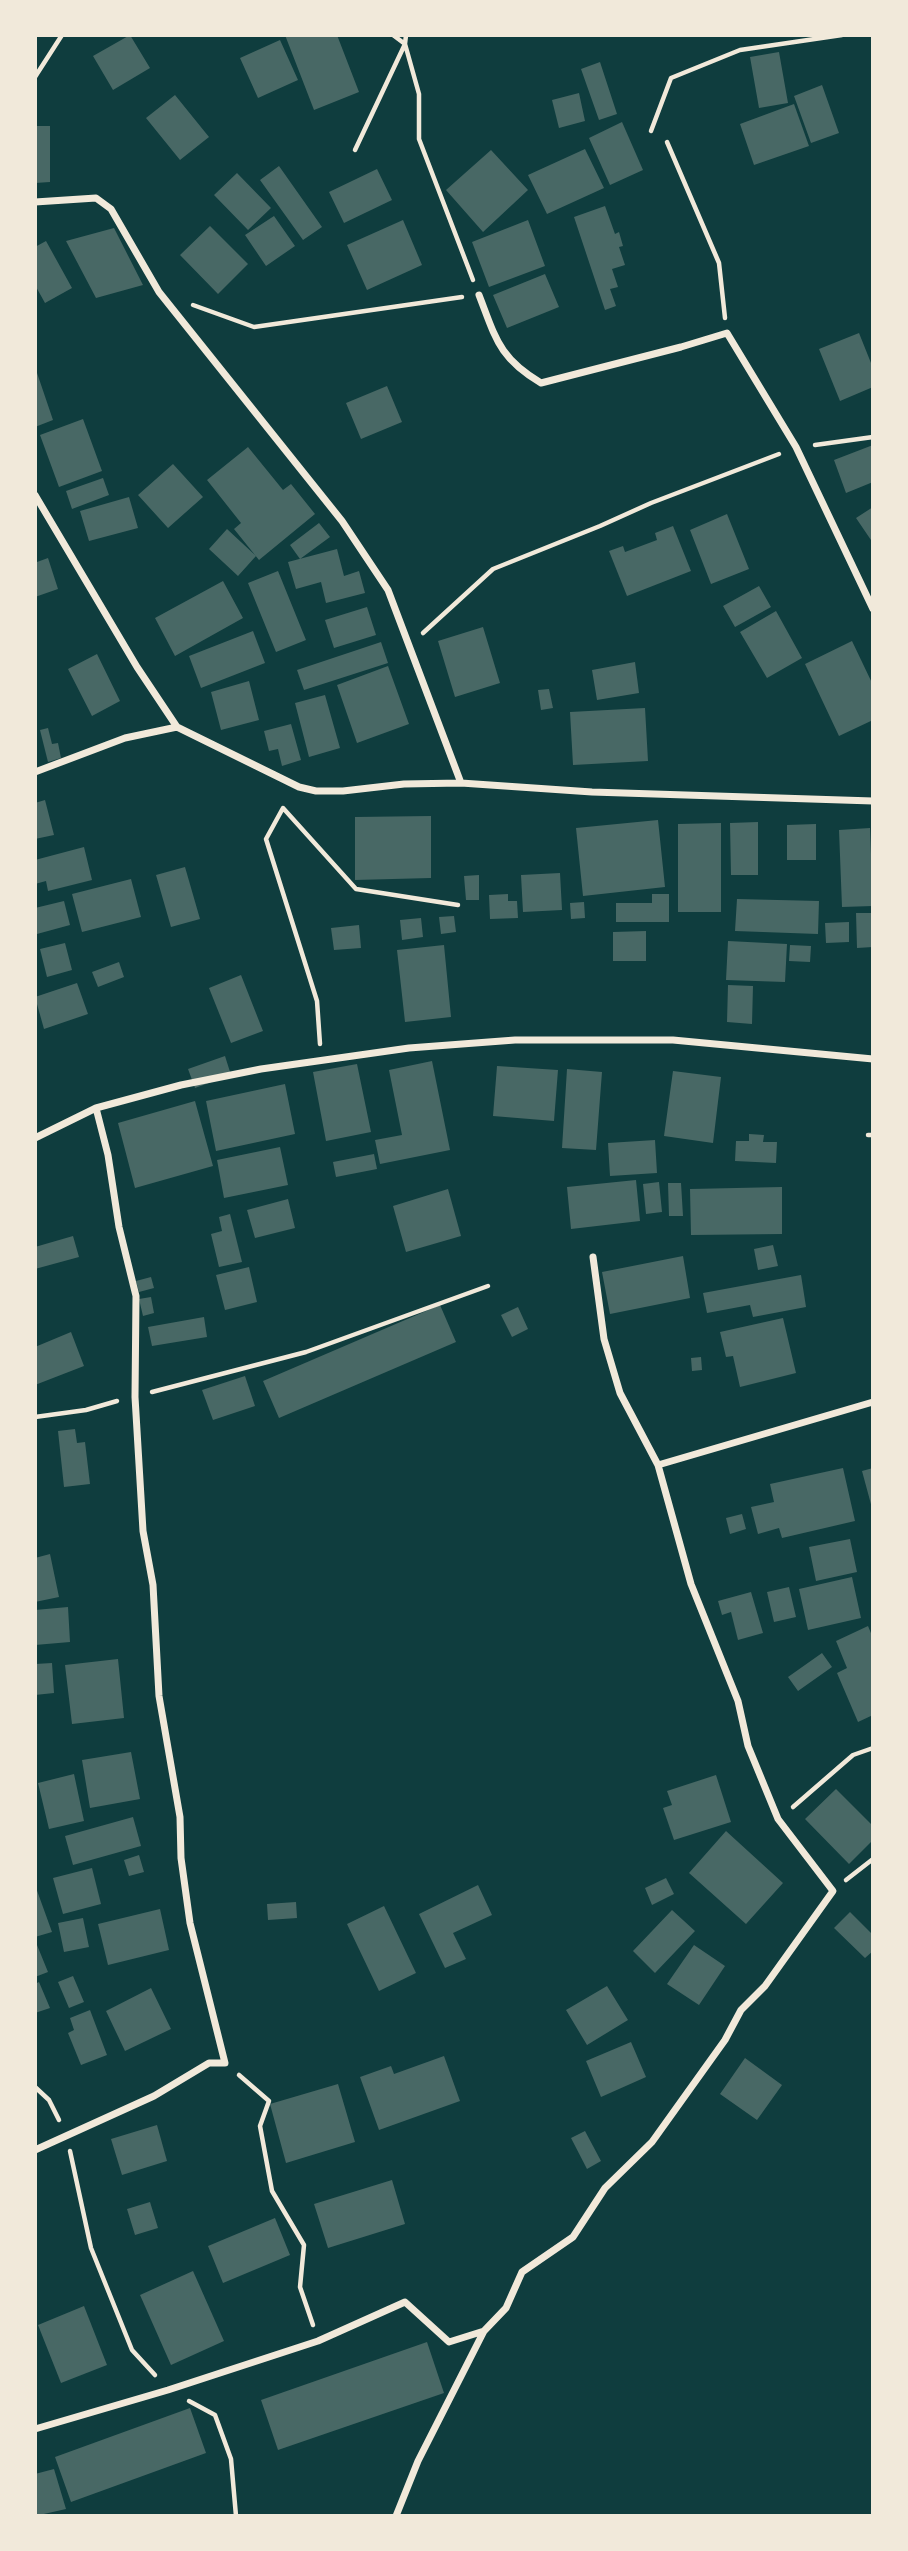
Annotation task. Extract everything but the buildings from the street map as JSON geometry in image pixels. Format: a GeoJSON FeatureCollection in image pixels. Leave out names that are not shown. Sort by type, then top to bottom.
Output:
{"type":"FeatureCollection","features":[{"type":"Feature","properties":{"kind":"street"},"geometry":{"type":"LineString","coordinates":[[35,202],[96,198],[110,209],[159,292],[342,521],[388,590],[461,783]]}},
{"type":"Feature","properties":{"kind":"street"},"geometry":{"type":"LineString","coordinates":[[479,295],[499,347],[521,371],[541,383],[681,347],[727,332],[796,447],[873,608]]}},
{"type":"Feature","properties":{"kind":"street"},"geometry":{"type":"LineString","coordinates":[[35,495],[137,667],[177,727],[282,780],[316,791],[404,784],[461,783],[592,792],[873,801]]}},
{"type":"Feature","properties":{"kind":"street"},"geometry":{"type":"LineString","coordinates":[[35,772],[125,738],[177,727]]}},
{"type":"Feature","properties":{"kind":"street"},"geometry":{"type":"LineString","coordinates":[[35,1138],[96,1108],[181,1085],[322,1059],[409,1048],[515,1040],[673,1040],[873,1059]]}},
{"type":"Feature","properties":{"kind":"street"},"geometry":{"type":"LineString","coordinates":[[35,2150],[154,2096],[209,2063],[225,2063],[190,1923],[181,1858],[180,1817],[159,1696],[153,1586],[143,1531],[135,1397],[135,1296],[118,1227],[108,1155],[96,1108]]}},
{"type":"Feature","properties":{"kind":"street"},"geometry":{"type":"LineString","coordinates":[[396,2516],[418,2461],[484,2331],[506,2308],[522,2272],[573,2237],[605,2188],[652,2142],[725,2040],[741,2010],[765,1986],[833,1891],[778,1819],[748,1746],[737,1701],[691,1584],[658,1465],[620,1393],[604,1339],[593,1257]]}},
{"type":"Feature","properties":{"kind":"street"},"geometry":{"type":"LineString","coordinates":[[658,1465],[873,1402]]}},
{"type":"Feature","properties":{"kind":"street"},"geometry":{"type":"LineString","coordinates":[[35,2429],[168,2390],[318,2341],[405,2302],[449,2342],[484,2331]]}},
{"type":"Feature","properties":{"kind":"path"},"geometry":{"type":"LineString","coordinates":[[35,77],[62,35]]}},
{"type":"Feature","properties":{"kind":"path"},"geometry":{"type":"LineString","coordinates":[[159,292],[254,327],[479,295],[419,139],[419,94],[405,44],[393,35]]}},
{"type":"Feature","properties":{"kind":"path"},"geometry":{"type":"LineString","coordinates":[[355,150],[405,44],[406,35]]}},
{"type":"Feature","properties":{"kind":"path"},"geometry":{"type":"LineString","coordinates":[[651,131],[671,78],[740,50],[842,35]]}},
{"type":"Feature","properties":{"kind":"path"},"geometry":{"type":"LineString","coordinates":[[667,142],[719,263],[727,332]]}},
{"type":"Feature","properties":{"kind":"path"},"geometry":{"type":"LineString","coordinates":[[409,646],[493,569],[651,503],[796,447],[873,437]]}},
{"type":"Feature","properties":{"kind":"path"},"geometry":{"type":"LineString","coordinates":[[322,1059],[317,1001],[266,839],[284,808],[355,889],[458,905]]}},
{"type":"Feature","properties":{"kind":"path"},"geometry":{"type":"LineString","coordinates":[[35,1417],[86,1410],[306,1352],[488,1286]]}},
{"type":"Feature","properties":{"kind":"path"},"geometry":{"type":"LineString","coordinates":[[778,1819],[853,1755],[873,1748]]}},
{"type":"Feature","properties":{"kind":"path"},"geometry":{"type":"LineString","coordinates":[[833,1891],[873,1858]]}},
{"type":"Feature","properties":{"kind":"path"},"geometry":{"type":"LineString","coordinates":[[225,2063],[269,2101],[260,2126],[272,2192],[304,2245],[300,2287],[318,2341]]}},
{"type":"Feature","properties":{"kind":"path"},"geometry":{"type":"LineString","coordinates":[[35,2087],[49,2099],[67,2136],[91,2248],[132,2350],[168,2390],[215,2415],[231,2459],[236,2516]]}}]}
